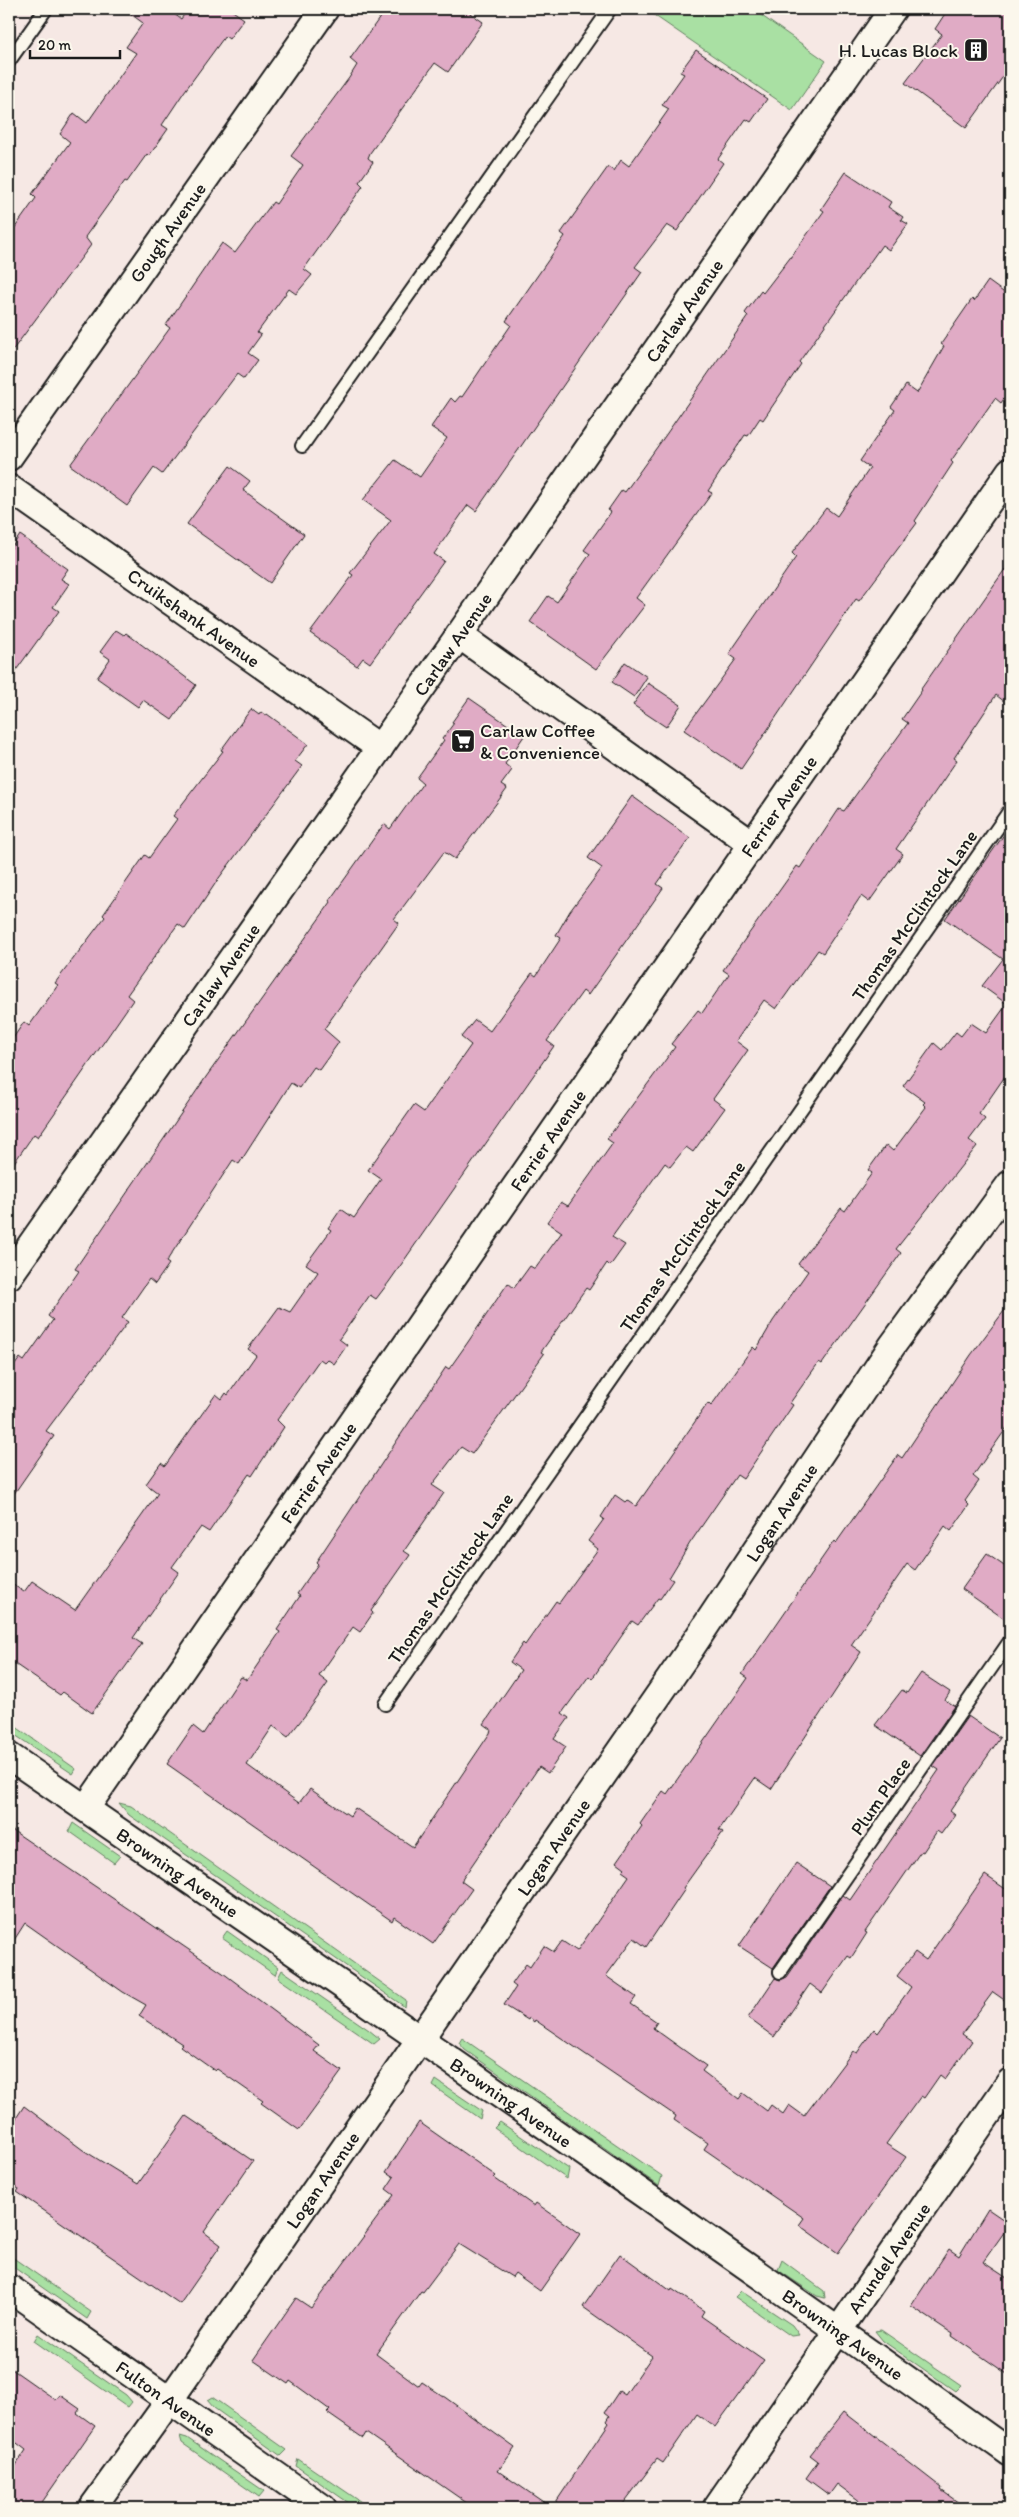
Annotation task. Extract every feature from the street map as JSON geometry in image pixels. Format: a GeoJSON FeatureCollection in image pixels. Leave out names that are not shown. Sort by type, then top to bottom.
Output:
{"type":"FeatureCollection","features":[{"type":"Feature","properties":{"kind":"street","name":"Gough Avenue"},"geometry":{"type":"LineString","coordinates":[[9,457],[325,9]]}},
{"type":"Feature","properties":{"kind":"street","name":"Carlaw Avenue"},"geometry":{"type":"LineString","coordinates":[[9,1276],[459,635],[893,9]]}},
{"type":"Feature","properties":{"kind":"street","name":"Ferrier Avenue"},"geometry":{"type":"LineString","coordinates":[[86,1808],[1010,471]]}},
{"type":"Feature","properties":{"kind":"street","name":"Cruikshank Avenue"},"geometry":{"type":"LineString","coordinates":[[9,488],[380,748]]}},
{"type":"Feature","properties":{"kind":"street"},"geometry":{"type":"LineString","coordinates":[[459,635],[752,844]]}},
{"type":"Feature","properties":{"kind":"street","name":"Logan Avenue"},"geometry":{"type":"LineString","coordinates":[[92,2508],[169,2401],[685,1657],[892,1346],[1010,1184]]}},
{"type":"Feature","properties":{"kind":"street","name":"Browning Avenue"},"geometry":{"type":"LineString","coordinates":[[9,1756],[420,2039],[839,2331],[1010,2453]]}},
{"type":"Feature","properties":{"kind":"street","name":"Arundel Avenue"},"geometry":{"type":"LineString","coordinates":[[716,2508],[1010,2082]]}},
{"type":"Feature","properties":{"kind":"street","name":"Fulton Avenue"},"geometry":{"type":"LineString","coordinates":[[9,2288],[323,2508]]}},
{"type":"Feature","properties":{"kind":"lane"},"geometry":{"type":"LineString","coordinates":[[9,60],[46,9]]}},
{"type":"Feature","properties":{"kind":"lane"},"geometry":{"type":"LineString","coordinates":[[302,446],[610,9]]}},
{"type":"Feature","properties":{"kind":"lane","name":"Thomas McClintock Lane"},"geometry":{"type":"LineString","coordinates":[[385,1704],[1010,810]]}},
{"type":"Feature","properties":{"kind":"lane","name":"Plum Place"},"geometry":{"type":"LineString","coordinates":[[780,1972],[1010,1640]]}},
{"type":"Feature","properties":{"kind":"green space"},"geometry":{"type":"Polygon","coordinates":[[[645,9],[752,9],[826,61],[792,110],[645,9]]]}},
{"type":"Feature","properties":{"kind":"green space"},"geometry":{"type":"Polygon","coordinates":[[[9,1722],[76,1769],[73,1774],[9,1731],[9,1722]]]}},
{"type":"Feature","properties":{"kind":"green space"},"geometry":{"type":"Polygon","coordinates":[[[119,1803],[131,1806],[406,2000],[405,2007],[129,1815],[119,1803]]]}},
{"type":"Feature","properties":{"kind":"green space"},"geometry":{"type":"Polygon","coordinates":[[[73,1823],[120,1856],[114,1863],[69,1831],[73,1823]]]}},
{"type":"Feature","properties":{"kind":"green space"},"geometry":{"type":"Polygon","coordinates":[[[227,1931],[278,1967],[275,1975],[222,1938],[227,1931]]]}},
{"type":"Feature","properties":{"kind":"green space"},"geometry":{"type":"Polygon","coordinates":[[[282,1970],[380,2039],[374,2044],[278,1978],[282,1970]]]}},
{"type":"Feature","properties":{"kind":"green space"},"geometry":{"type":"Polygon","coordinates":[[[462,2038],[662,2176],[659,2186],[465,2050],[459,2043],[462,2038]]]}},
{"type":"Feature","properties":{"kind":"green space"},"geometry":{"type":"Polygon","coordinates":[[[436,2080],[482,2111],[480,2119],[433,2086],[436,2080]]]}},
{"type":"Feature","properties":{"kind":"green space"},"geometry":{"type":"Polygon","coordinates":[[[500,2122],[569,2169],[567,2179],[494,2128],[500,2122]]]}},
{"type":"Feature","properties":{"kind":"green space"},"geometry":{"type":"Polygon","coordinates":[[[9,2255],[91,2312],[87,2319],[9,2264],[9,2255]]]}},
{"type":"Feature","properties":{"kind":"green space"},"geometry":{"type":"Polygon","coordinates":[[[782,2260],[824,2291],[825,2298],[817,2296],[778,2270],[782,2260]]]}},
{"type":"Feature","properties":{"kind":"green space"},"geometry":{"type":"Polygon","coordinates":[[[741,2291],[792,2325],[799,2335],[791,2336],[735,2297],[741,2291]]]}},
{"type":"Feature","properties":{"kind":"green space"},"geometry":{"type":"Polygon","coordinates":[[[881,2330],[961,2385],[955,2391],[883,2341],[875,2331],[881,2330]]]}},
{"type":"Feature","properties":{"kind":"green space"},"geometry":{"type":"Polygon","coordinates":[[[38,2334],[126,2395],[132,2402],[128,2407],[34,2341],[38,2334]]]}},
{"type":"Feature","properties":{"kind":"green space"},"geometry":{"type":"Polygon","coordinates":[[[212,2397],[287,2450],[281,2456],[214,2408],[207,2400],[212,2397]]]}},
{"type":"Feature","properties":{"kind":"green space"},"geometry":{"type":"Polygon","coordinates":[[[180,2436],[187,2438],[264,2491],[259,2497],[182,2443],[180,2436]]]}},
{"type":"Feature","properties":{"kind":"green space"},"geometry":{"type":"Polygon","coordinates":[[[298,2459],[370,2508],[356,2508],[296,2466],[298,2459]]]}},
{"type":"Feature","properties":{"kind":"building"},"geometry":{"type":"Polygon","coordinates":[[[124,9],[167,9],[181,19],[188,9],[230,9],[244,19],[229,39],[225,36],[184,92],[162,125],[168,129],[149,156],[147,154],[127,182],[125,181],[85,237],[91,245],[9,355],[9,236],[36,198],[32,194],[70,142],[60,134],[74,113],[87,123],[136,53],[126,47],[143,23],[124,9]]]}},
{"type":"Feature","properties":{"kind":"building"},"geometry":{"type":"Polygon","coordinates":[[[386,9],[464,9],[483,22],[448,72],[435,63],[370,153],[368,158],[373,162],[359,182],[363,186],[304,269],[312,275],[296,294],[289,289],[257,333],[261,335],[248,353],[258,360],[244,379],[237,374],[162,474],[154,468],[127,506],[70,465],[170,328],[166,325],[222,243],[235,253],[273,202],[276,204],[303,165],[291,156],[349,78],[357,65],[350,59],[386,9]]]}},
{"type":"Feature","properties":{"kind":"building"},"geometry":{"type":"Polygon","coordinates":[[[948,9],[1010,9],[1010,67],[966,128],[905,83],[942,34],[935,29],[948,9]]]}},
{"type":"Feature","properties":{"kind":"building"},"geometry":{"type":"Polygon","coordinates":[[[696,50],[767,99],[751,122],[746,119],[718,159],[723,163],[677,231],[667,225],[635,267],[642,272],[476,511],[468,505],[434,554],[444,561],[370,663],[363,658],[357,666],[310,633],[353,575],[350,573],[391,520],[363,500],[395,460],[420,477],[447,438],[431,427],[451,398],[455,402],[460,396],[462,397],[511,325],[506,321],[565,236],[561,233],[608,167],[614,171],[621,160],[629,166],[669,109],[662,105],[684,74],[680,72],[696,50]]]}},
{"type":"Feature","properties":{"kind":"building"},"geometry":{"type":"Polygon","coordinates":[[[846,172],[891,202],[888,207],[903,217],[901,220],[908,224],[889,250],[882,245],[799,362],[801,364],[763,420],[760,418],[748,436],[745,435],[708,491],[712,493],[636,598],[645,605],[596,669],[530,622],[548,596],[557,602],[590,554],[584,550],[611,512],[608,510],[622,490],[625,492],[665,436],[748,316],[745,313],[761,291],[763,293],[824,211],[821,209],[846,172]]]}},
{"type":"Feature","properties":{"kind":"building"},"geometry":{"type":"Polygon","coordinates":[[[988,281],[1010,297],[1010,390],[1001,403],[995,398],[951,461],[953,463],[915,521],[917,523],[859,601],[856,599],[741,769],[684,730],[736,659],[729,654],[796,557],[792,553],[826,508],[837,516],[870,468],[860,461],[895,410],[891,407],[906,385],[917,393],[944,346],[941,344],[972,299],[974,301],[988,281]]]}},
{"type":"Feature","properties":{"kind":"building"},"geometry":{"type":"Polygon","coordinates":[[[230,466],[250,481],[243,490],[304,534],[270,583],[187,524],[230,466]]]}},
{"type":"Feature","properties":{"kind":"building"},"geometry":{"type":"Polygon","coordinates":[[[20,535],[68,569],[61,579],[69,584],[53,607],[59,611],[9,680],[9,551],[20,535]]]}},
{"type":"Feature","properties":{"kind":"building"},"geometry":{"type":"Polygon","coordinates":[[[1010,562],[1010,706],[996,695],[954,758],[957,760],[896,849],[903,854],[869,902],[861,896],[823,953],[818,950],[776,1009],[764,1000],[736,1041],[748,1050],[713,1099],[725,1108],[693,1152],[686,1147],[670,1167],[665,1163],[612,1237],[625,1245],[610,1266],[607,1263],[589,1290],[586,1288],[541,1352],[544,1354],[472,1454],[461,1447],[432,1485],[444,1493],[404,1551],[410,1555],[371,1611],[373,1613],[360,1632],[353,1627],[319,1676],[328,1683],[306,1714],[288,1737],[273,1726],[247,1765],[299,1803],[310,1789],[350,1816],[355,1808],[413,1847],[490,1733],[491,1729],[484,1724],[521,1670],[510,1662],[523,1643],[525,1645],[556,1601],[559,1603],[598,1549],[588,1541],[604,1519],[601,1517],[615,1495],[625,1502],[627,1500],[636,1506],[708,1403],[711,1406],[753,1347],[756,1350],[773,1321],[808,1271],[798,1264],[841,1208],[845,1211],[872,1173],[868,1170],[886,1145],[893,1151],[926,1107],[923,1104],[925,1102],[903,1086],[934,1043],[942,1050],[956,1032],[961,1036],[971,1023],[986,1033],[1007,1004],[982,986],[1003,959],[945,919],[1010,826],[1010,1069],[979,1114],[985,1119],[969,1140],[977,1146],[896,1249],[901,1253],[822,1364],[819,1362],[790,1403],[793,1405],[743,1479],[737,1475],[690,1543],[669,1578],[673,1580],[660,1599],[658,1598],[638,1625],[632,1621],[592,1679],[589,1676],[562,1713],[569,1718],[554,1739],[566,1747],[548,1773],[539,1767],[461,1881],[472,1889],[433,1944],[394,1917],[392,1921],[167,1764],[193,1726],[203,1734],[241,1677],[247,1680],[280,1632],[277,1630],[300,1596],[297,1594],[318,1564],[316,1562],[446,1367],[449,1369],[508,1283],[514,1288],[530,1266],[535,1269],[562,1232],[547,1222],[561,1202],[568,1206],[613,1143],[607,1139],[675,1047],[671,1044],[698,1010],[702,1013],[729,974],[723,970],[797,866],[800,868],[839,809],[844,811],[908,723],[902,719],[921,689],[1010,562]]]}},
{"type":"Feature","properties":{"kind":"building"},"geometry":{"type":"Polygon","coordinates":[[[116,630],[124,635],[126,633],[196,685],[172,720],[143,700],[138,707],[97,678],[110,659],[100,652],[116,630]]]}},
{"type":"Feature","properties":{"kind":"building"},"geometry":{"type":"Polygon","coordinates":[[[625,662],[647,677],[634,697],[612,682],[625,662]]]}},
{"type":"Feature","properties":{"kind":"building"},"geometry":{"type":"Polygon","coordinates":[[[648,683],[681,705],[666,727],[633,705],[648,683]]]}},
{"type":"Feature","properties":{"kind":"building"},"geometry":{"type":"Polygon","coordinates":[[[469,698],[524,736],[505,764],[512,770],[501,785],[507,789],[455,859],[444,852],[394,919],[399,923],[324,1029],[339,1042],[319,1070],[314,1067],[299,1088],[291,1083],[239,1164],[233,1160],[166,1262],[169,1264],[155,1284],[149,1279],[122,1318],[128,1322],[46,1431],[54,1436],[9,1501],[9,1373],[20,1358],[24,1361],[53,1320],[48,1316],[79,1271],[75,1269],[206,1077],[331,902],[329,901],[384,824],[390,829],[423,783],[417,778],[444,740],[442,739],[454,723],[452,722],[469,698]]]}},
{"type":"Feature","properties":{"kind":"building"},"geometry":{"type":"Polygon","coordinates":[[[251,709],[259,715],[261,712],[266,716],[267,714],[308,744],[295,761],[302,766],[219,878],[185,929],[178,924],[170,935],[127,995],[133,1000],[38,1137],[34,1134],[9,1170],[9,1044],[24,1022],[29,1026],[58,985],[55,983],[105,917],[103,915],[145,855],[149,858],[177,819],[173,816],[223,751],[221,750],[251,709]]]}},
{"type":"Feature","properties":{"kind":"building"},"geometry":{"type":"Polygon","coordinates":[[[632,796],[690,838],[657,884],[663,888],[588,995],[583,991],[547,1041],[554,1046],[389,1282],[376,1299],[370,1295],[339,1339],[347,1345],[334,1364],[327,1359],[324,1362],[320,1359],[277,1420],[284,1427],[252,1476],[249,1474],[209,1532],[201,1527],[172,1567],[179,1572],[133,1638],[142,1644],[92,1713],[63,1692],[60,1695],[9,1660],[9,1582],[24,1592],[32,1581],[75,1610],[158,1493],[146,1484],[161,1463],[165,1466],[216,1394],[222,1399],[226,1393],[228,1395],[256,1355],[248,1349],[279,1307],[290,1312],[318,1272],[306,1264],[331,1230],[328,1228],[341,1209],[354,1218],[381,1179],[368,1170],[414,1105],[424,1112],[471,1045],[461,1037],[475,1020],[490,1031],[532,973],[536,976],[561,938],[556,935],[570,911],[602,868],[588,858],[632,796]]]}},
{"type":"Feature","properties":{"kind":"building"},"geometry":{"type":"Polygon","coordinates":[[[1010,1303],[1010,1423],[973,1476],[979,1481],[965,1501],[969,1505],[951,1531],[945,1526],[915,1570],[907,1564],[851,1645],[861,1652],[771,1789],[755,1778],[719,1830],[723,1832],[683,1888],[685,1889],[646,1947],[634,1938],[606,1976],[636,1997],[631,2004],[657,2022],[653,2028],[706,2066],[702,2071],[739,2099],[743,2093],[767,2111],[771,2105],[783,2114],[789,2105],[804,2116],[853,2051],[857,2053],[874,2029],[878,2033],[911,1987],[897,1976],[915,1952],[926,1960],[985,1875],[1010,1892],[1010,2004],[993,1992],[962,2034],[972,2041],[958,2061],[945,2079],[940,2075],[924,2098],[921,2096],[886,2144],[906,2157],[838,2253],[799,2225],[804,2218],[704,2149],[708,2143],[674,2120],[676,2116],[535,2020],[534,2022],[529,2018],[528,2020],[504,2005],[516,1987],[512,1984],[526,1964],[530,1967],[544,1946],[554,1952],[562,1941],[577,1951],[629,1876],[622,1871],[625,1868],[617,1862],[642,1826],[640,1824],[663,1791],[667,1794],[748,1678],[742,1674],[834,1541],[836,1543],[898,1455],[902,1458],[971,1355],[1010,1303]]]}},
{"type":"Feature","properties":{"kind":"building"},"geometry":{"type":"Polygon","coordinates":[[[987,1554],[1010,1570],[1010,1623],[962,1589],[987,1554]]]}},
{"type":"Feature","properties":{"kind":"building"},"geometry":{"type":"Polygon","coordinates":[[[921,1673],[950,1692],[945,1700],[955,1706],[920,1756],[875,1725],[902,1690],[907,1693],[921,1673]]]}},
{"type":"Feature","properties":{"kind":"building"},"geometry":{"type":"Polygon","coordinates":[[[968,1716],[1000,1738],[950,1811],[955,1815],[941,1834],[937,1831],[923,1852],[921,1851],[865,1932],[867,1933],[851,1958],[848,1956],[822,1993],[810,1984],[774,2037],[748,2018],[775,1978],[780,1980],[787,1977],[843,1895],[850,1900],[939,1770],[933,1766],[968,1716]]]}},
{"type":"Feature","properties":{"kind":"building"},"geometry":{"type":"Polygon","coordinates":[[[9,1828],[223,1973],[319,2045],[314,2051],[342,2071],[299,2130],[261,2103],[263,2101],[217,2069],[215,2071],[180,2046],[182,2044],[139,2016],[146,2005],[123,1992],[25,1923],[9,1948],[9,1828]]]}},
{"type":"Feature","properties":{"kind":"building"},"geometry":{"type":"Polygon","coordinates":[[[796,1863],[830,1886],[773,1968],[739,1946],[796,1863]]]}},
{"type":"Feature","properties":{"kind":"building"},"geometry":{"type":"Polygon","coordinates":[[[24,2106],[83,2150],[138,2184],[186,2116],[253,2161],[204,2232],[221,2245],[180,2304],[17,2192],[19,2189],[9,2183],[9,2129],[24,2106]]]}},
{"type":"Feature","properties":{"kind":"building"},"geometry":{"type":"Polygon","coordinates":[[[419,2122],[496,2176],[494,2178],[534,2206],[536,2203],[580,2234],[540,2291],[515,2273],[512,2277],[459,2244],[423,2292],[421,2291],[376,2354],[419,2386],[422,2382],[446,2398],[515,2448],[498,2471],[552,2508],[474,2508],[366,2433],[363,2438],[327,2413],[330,2410],[290,2381],[288,2384],[253,2360],[296,2298],[311,2308],[394,2195],[386,2189],[394,2177],[386,2172],[419,2122]]]}},
{"type":"Feature","properties":{"kind":"building"},"geometry":{"type":"Polygon","coordinates":[[[988,2209],[1010,2224],[983,2262],[1010,2280],[1010,2376],[911,2306],[949,2249],[959,2256],[988,2209]]]}},
{"type":"Feature","properties":{"kind":"building"},"geometry":{"type":"Polygon","coordinates":[[[620,2254],[671,2291],[672,2289],[704,2311],[701,2316],[764,2360],[715,2427],[697,2414],[663,2463],[657,2459],[620,2508],[552,2508],[609,2423],[607,2421],[610,2416],[605,2412],[619,2391],[625,2395],[652,2356],[583,2307],[620,2254]]]}},
{"type":"Feature","properties":{"kind":"building"},"geometry":{"type":"Polygon","coordinates":[[[9,2367],[56,2400],[60,2395],[80,2409],[77,2413],[95,2426],[38,2508],[9,2508],[9,2476],[26,2450],[9,2437],[9,2367]]]}},
{"type":"Feature","properties":{"kind":"building"},"geometry":{"type":"Polygon","coordinates":[[[844,2412],[966,2508],[869,2508],[837,2484],[829,2495],[806,2478],[818,2461],[810,2455],[844,2412]]]}},
{"type":"Feature","properties":{"kind":"place","name":"H. Lucas Block"},"geometry":{"type":"Point","coordinates":[976,50]}},
{"type":"Feature","properties":{"kind":"place","name":"Carlaw Coffee & Convenience"},"geometry":{"type":"Point","coordinates":[463,741]}}]}
